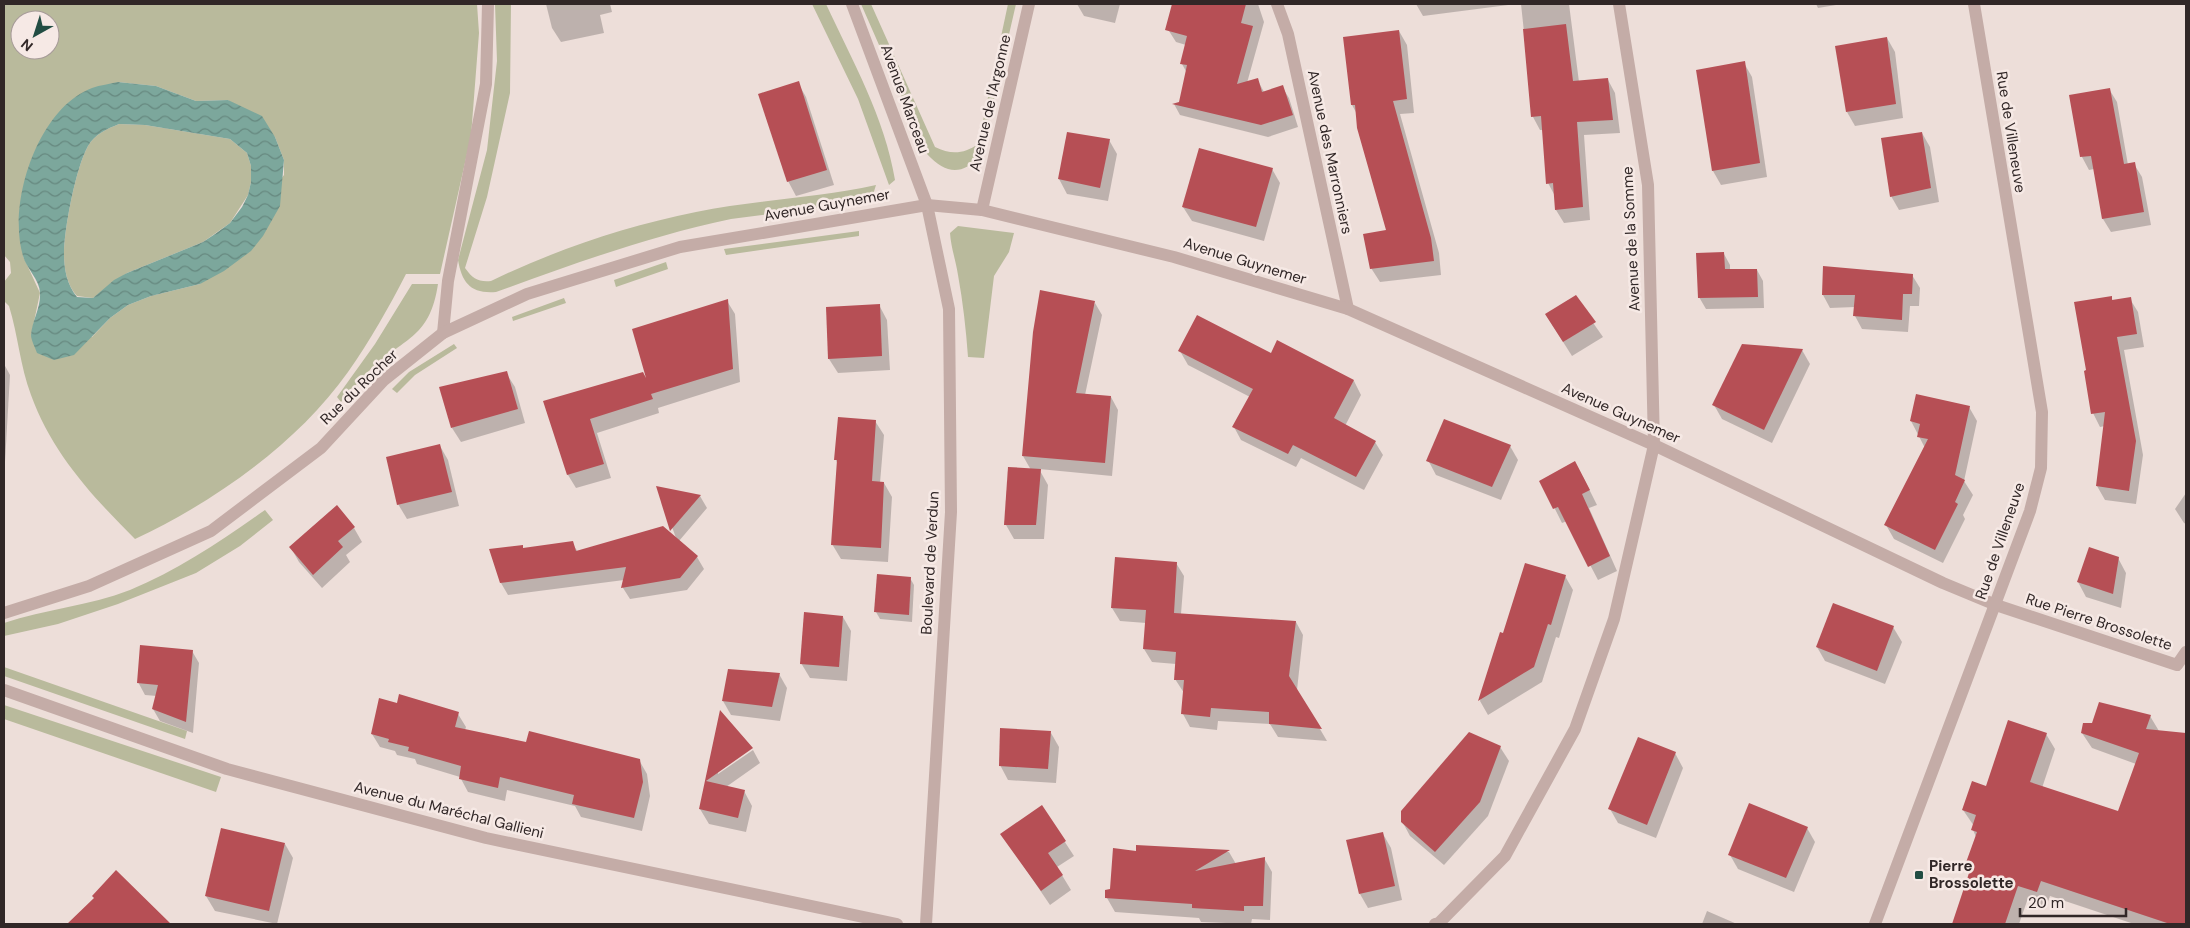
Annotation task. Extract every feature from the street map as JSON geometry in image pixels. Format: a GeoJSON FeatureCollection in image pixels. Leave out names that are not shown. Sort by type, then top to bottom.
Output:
{"type":"FeatureCollection","features":[{"type":"Feature","properties":{"kind":"street"},"geometry":{"type":"LineString","coordinates":[[443,333],[448,281],[486,84],[488,4]]}},
{"type":"Feature","properties":{"kind":"street","name":"Avenue Marceau"},"geometry":{"type":"LineString","coordinates":[[852,4],[927,205]]}},
{"type":"Feature","properties":{"kind":"street","name":"Avenue de l'Argonne"},"geometry":{"type":"LineString","coordinates":[[982,210],[1029,4]]}},
{"type":"Feature","properties":{"kind":"street","name":"Avenue des Marronniers"},"geometry":{"type":"LineString","coordinates":[[1277,4],[1288,34],[1348,309]]}},
{"type":"Feature","properties":{"kind":"street","name":"Avenue de la Somme"},"geometry":{"type":"LineString","coordinates":[[1619,4],[1648,185],[1654,445]]}},
{"type":"Feature","properties":{"kind":"street","name":"Rue de Villeneuve"},"geometry":{"type":"LineString","coordinates":[[1875,924],[1996,605],[2030,511],[2041,468],[2042,412],[1974,4]]}},
{"type":"Feature","properties":{"kind":"street","name":"Avenue Guynemer"},"geometry":{"type":"LineString","coordinates":[[443,333],[527,294],[680,247],[927,205],[982,210],[1174,256],[1348,309],[1654,445],[1943,583],[1996,605]]}},
{"type":"Feature","properties":{"kind":"street","name":"Boulevard de Verdun"},"geometry":{"type":"LineString","coordinates":[[926,924],[951,512],[949,309],[927,205]]}},
{"type":"Feature","properties":{"kind":"street","name":"Rue du Rocher"},"geometry":{"type":"LineString","coordinates":[[4,613],[88,586],[211,531],[321,448],[384,380],[443,333]]}},
{"type":"Feature","properties":{"kind":"street"},"geometry":{"type":"LineString","coordinates":[[1435,924],[1439,923],[1505,856],[1575,729],[1614,619],[1654,445]]}},
{"type":"Feature","properties":{"kind":"street","name":"Rue Pierre Brossolette"},"geometry":{"type":"LineString","coordinates":[[1996,605],[2177,665],[2186,652]]}},
{"type":"Feature","properties":{"kind":"street","name":"Avenue du Maréchal Gallieni"},"geometry":{"type":"LineString","coordinates":[[4,690],[227,769],[486,838],[897,924]]}},
{"type":"Feature","properties":{"kind":"green space"},"geometry":{"type":"Polygon","coordinates":[[[4,4],[477,4],[479,33],[471,136],[440,274],[406,274],[379,324],[348,372],[304,423],[252,469],[224,489],[165,524],[135,539],[89,490],[50,436],[31,395],[24,373],[9,306],[4,301],[4,282],[11,273],[10,262],[4,255],[4,4]],[[118,82],[23,256],[40,293],[31,336],[92,337],[110,318],[128,305],[151,296],[200,284],[284,175],[284,160],[275,137],[228,100],[196,101],[156,86],[118,82]]]}},
{"type":"Feature","properties":{"kind":"green space"},"geometry":{"type":"Polygon","coordinates":[[[495,4],[511,4],[510,93],[487,197],[465,268],[476,279],[491,281],[540,259],[591,240],[643,224],[696,212],[876,185],[871,201],[731,219],[641,242],[496,292],[474,289],[465,281],[458,260],[487,150],[497,61],[495,4]]]}},
{"type":"Feature","properties":{"kind":"green space"},"geometry":{"type":"Polygon","coordinates":[[[812,4],[826,4],[876,112],[884,134],[895,180],[889,185],[858,99],[812,4]]]}},
{"type":"Feature","properties":{"kind":"green space"},"geometry":{"type":"Polygon","coordinates":[[[861,4],[871,4],[935,147],[957,152],[968,150],[978,144],[1008,4],[1016,4],[981,156],[967,167],[954,170],[947,169],[927,154],[861,4]]]}},
{"type":"Feature","properties":{"kind":"green space"},"geometry":{"type":"Polygon","coordinates":[[[119,124],[145,125],[230,139],[247,153],[251,166],[251,182],[248,195],[230,223],[203,242],[127,273],[93,298],[77,296],[67,276],[64,254],[68,214],[75,183],[88,146],[102,132],[119,124]]]}},
{"type":"Feature","properties":{"kind":"green space"},"geometry":{"type":"Polygon","coordinates":[[[958,226],[1014,233],[1009,252],[994,276],[984,358],[968,357],[961,295],[950,233],[958,226]]]}},
{"type":"Feature","properties":{"kind":"green space"},"geometry":{"type":"Polygon","coordinates":[[[859,231],[859,236],[726,255],[724,249],[859,231]]]}},
{"type":"Feature","properties":{"kind":"green space"},"geometry":{"type":"Polygon","coordinates":[[[666,262],[668,269],[616,287],[614,280],[666,262]]]}},
{"type":"Feature","properties":{"kind":"green space"},"geometry":{"type":"Polygon","coordinates":[[[412,284],[438,284],[434,302],[423,326],[406,342],[372,368],[341,402],[337,397],[375,344],[412,284]]]}},
{"type":"Feature","properties":{"kind":"green space"},"geometry":{"type":"Polygon","coordinates":[[[564,298],[566,303],[513,321],[512,317],[564,298]]]}},
{"type":"Feature","properties":{"kind":"green space"},"geometry":{"type":"Polygon","coordinates":[[[454,344],[457,348],[415,375],[397,393],[392,389],[409,372],[454,344]]]}},
{"type":"Feature","properties":{"kind":"green space"},"geometry":{"type":"Polygon","coordinates":[[[265,510],[273,520],[240,546],[196,573],[118,604],[58,624],[4,636],[4,623],[99,600],[148,582],[200,554],[265,510]]]}},
{"type":"Feature","properties":{"kind":"green space"},"geometry":{"type":"Polygon","coordinates":[[[4,667],[187,731],[185,739],[4,676],[4,667]]]}},
{"type":"Feature","properties":{"kind":"green space"},"geometry":{"type":"Polygon","coordinates":[[[4,705],[221,777],[216,792],[4,719],[4,705]]]}},
{"type":"Feature","properties":{"kind":"water"},"geometry":{"type":"Polygon","coordinates":[[[118,82],[156,86],[196,101],[228,100],[262,116],[275,137],[284,160],[280,206],[263,236],[251,251],[224,271],[200,284],[151,296],[128,305],[110,318],[74,355],[54,360],[37,353],[31,337],[40,293],[38,283],[23,256],[19,234],[19,210],[24,185],[31,160],[42,136],[56,115],[73,99],[92,88],[118,82]],[[119,124],[98,135],[88,146],[79,168],[66,230],[64,254],[67,277],[77,297],[93,298],[114,280],[127,273],[203,242],[230,223],[248,195],[251,182],[251,166],[247,153],[230,139],[145,125],[119,124]]]}},
{"type":"Feature","properties":{"kind":"building"},"geometry":{"type":"Polygon","coordinates":[[[1172,4],[1246,4],[1241,23],[1253,26],[1237,84],[1258,78],[1262,92],[1283,85],[1293,115],[1261,125],[1172,104],[1179,102],[1187,65],[1180,64],[1187,36],[1165,30],[1172,4]]]}},
{"type":"Feature","properties":{"kind":"building"},"geometry":{"type":"Polygon","coordinates":[[[1566,24],[1573,81],[1608,78],[1613,120],[1577,122],[1583,207],[1555,210],[1553,183],[1546,184],[1541,116],[1531,117],[1523,29],[1566,24]]]}},
{"type":"Feature","properties":{"kind":"building"},"geometry":{"type":"Polygon","coordinates":[[[1399,30],[1407,99],[1393,101],[1431,238],[1434,261],[1370,269],[1363,234],[1386,230],[1357,128],[1355,105],[1351,105],[1343,37],[1399,30]]]}},
{"type":"Feature","properties":{"kind":"building"},"geometry":{"type":"Polygon","coordinates":[[[1887,37],[1896,104],[1846,112],[1835,46],[1887,37]]]}},
{"type":"Feature","properties":{"kind":"building"},"geometry":{"type":"Polygon","coordinates":[[[1745,61],[1760,163],[1712,171],[1696,70],[1745,61]]]}},
{"type":"Feature","properties":{"kind":"building"},"geometry":{"type":"Polygon","coordinates":[[[799,81],[827,170],[787,182],[758,94],[799,81]]]}},
{"type":"Feature","properties":{"kind":"building"},"geometry":{"type":"Polygon","coordinates":[[[2110,88],[2124,164],[2135,162],[2144,212],[2102,219],[2091,156],[2080,157],[2069,95],[2110,88]]]}},
{"type":"Feature","properties":{"kind":"building"},"geometry":{"type":"Polygon","coordinates":[[[1067,132],[1110,139],[1100,188],[1058,179],[1067,132]]]}},
{"type":"Feature","properties":{"kind":"building"},"geometry":{"type":"Polygon","coordinates":[[[1922,132],[1931,188],[1890,197],[1881,138],[1922,132]]]}},
{"type":"Feature","properties":{"kind":"building"},"geometry":{"type":"Polygon","coordinates":[[[1199,148],[1273,168],[1256,227],[1182,207],[1199,148]]]}},
{"type":"Feature","properties":{"kind":"building"},"geometry":{"type":"Polygon","coordinates":[[[1724,252],[1725,269],[1757,269],[1758,297],[1698,298],[1696,253],[1724,252]]]}},
{"type":"Feature","properties":{"kind":"building"},"geometry":{"type":"Polygon","coordinates":[[[1823,266],[1913,274],[1912,294],[1903,294],[1902,320],[1853,316],[1855,295],[1822,295],[1823,266]]]}},
{"type":"Feature","properties":{"kind":"building"},"geometry":{"type":"Polygon","coordinates":[[[1040,290],[1095,301],[1076,393],[1111,396],[1105,463],[1022,456],[1033,332],[1040,290]]]}},
{"type":"Feature","properties":{"kind":"building"},"geometry":{"type":"Polygon","coordinates":[[[1576,295],[1596,322],[1563,342],[1545,314],[1576,295]]]}},
{"type":"Feature","properties":{"kind":"building"},"geometry":{"type":"Polygon","coordinates":[[[2112,296],[2112,300],[2131,297],[2137,334],[2117,337],[2136,441],[2129,491],[2096,486],[2105,412],[2091,414],[2084,371],[2086,370],[2074,302],[2112,296]]]}},
{"type":"Feature","properties":{"kind":"building"},"geometry":{"type":"Polygon","coordinates":[[[728,299],[733,369],[651,394],[653,399],[590,419],[604,464],[567,475],[543,401],[643,372],[646,378],[632,329],[728,299]]]}},
{"type":"Feature","properties":{"kind":"building"},"geometry":{"type":"Polygon","coordinates":[[[880,304],[882,356],[828,359],[826,307],[880,304]]]}},
{"type":"Feature","properties":{"kind":"building"},"geometry":{"type":"Polygon","coordinates":[[[1197,315],[1271,353],[1277,340],[1354,380],[1334,418],[1376,441],[1356,477],[1293,445],[1288,454],[1232,427],[1253,389],[1178,351],[1197,315]]]}},
{"type":"Feature","properties":{"kind":"building"},"geometry":{"type":"Polygon","coordinates":[[[1742,344],[1803,349],[1764,430],[1712,405],[1742,344]]]}},
{"type":"Feature","properties":{"kind":"building"},"geometry":{"type":"Polygon","coordinates":[[[507,371],[518,409],[451,428],[439,387],[507,371]]]}},
{"type":"Feature","properties":{"kind":"building"},"geometry":{"type":"Polygon","coordinates":[[[1916,394],[1970,406],[1955,475],[1965,480],[1955,502],[1958,504],[1935,550],[1884,525],[1928,439],[1917,437],[1920,424],[1910,421],[1916,394]]]}},
{"type":"Feature","properties":{"kind":"building"},"geometry":{"type":"Polygon","coordinates":[[[838,417],[876,420],[872,481],[884,482],[881,548],[831,545],[837,460],[834,460],[838,417]]]}},
{"type":"Feature","properties":{"kind":"building"},"geometry":{"type":"Polygon","coordinates":[[[1444,419],[1511,445],[1492,487],[1426,461],[1444,419]]]}},
{"type":"Feature","properties":{"kind":"building"},"geometry":{"type":"Polygon","coordinates":[[[440,444],[452,492],[397,505],[386,457],[440,444]]]}},
{"type":"Feature","properties":{"kind":"building"},"geometry":{"type":"Polygon","coordinates":[[[1575,461],[1590,490],[1582,494],[1610,556],[1588,567],[1558,507],[1553,509],[1539,481],[1575,461]]]}},
{"type":"Feature","properties":{"kind":"building"},"geometry":{"type":"Polygon","coordinates":[[[1008,467],[1041,469],[1036,525],[1004,525],[1008,467]]]}},
{"type":"Feature","properties":{"kind":"building"},"geometry":{"type":"Polygon","coordinates":[[[656,486],[701,495],[670,531],[656,486]]]}},
{"type":"Feature","properties":{"kind":"building"},"geometry":{"type":"Polygon","coordinates":[[[337,505],[355,527],[338,541],[343,547],[313,575],[289,547],[337,505]]]}},
{"type":"Feature","properties":{"kind":"building"},"geometry":{"type":"Polygon","coordinates":[[[663,526],[698,556],[680,578],[621,588],[626,567],[500,583],[489,549],[523,545],[523,548],[573,541],[576,551],[663,526]]]}},
{"type":"Feature","properties":{"kind":"building"},"geometry":{"type":"Polygon","coordinates":[[[2089,547],[2119,557],[2113,594],[2077,582],[2089,547]]]}},
{"type":"Feature","properties":{"kind":"building"},"geometry":{"type":"Polygon","coordinates":[[[1115,557],[1177,562],[1174,613],[1296,621],[1289,676],[1322,729],[1269,724],[1269,712],[1211,708],[1210,717],[1181,714],[1184,680],[1174,680],[1176,652],[1143,649],[1146,610],[1111,608],[1115,557]]]}},
{"type":"Feature","properties":{"kind":"building"},"geometry":{"type":"Polygon","coordinates":[[[1525,563],[1566,575],[1551,625],[1548,624],[1534,667],[1478,701],[1500,632],[1503,633],[1525,563]]]}},
{"type":"Feature","properties":{"kind":"building"},"geometry":{"type":"Polygon","coordinates":[[[877,574],[911,577],[909,615],[874,612],[877,574]]]}},
{"type":"Feature","properties":{"kind":"building"},"geometry":{"type":"Polygon","coordinates":[[[1833,603],[1894,626],[1877,671],[1816,647],[1833,603]]]}},
{"type":"Feature","properties":{"kind":"building"},"geometry":{"type":"Polygon","coordinates":[[[804,612],[843,616],[839,667],[800,664],[804,612]]]}},
{"type":"Feature","properties":{"kind":"building"},"geometry":{"type":"Polygon","coordinates":[[[140,645],[193,650],[186,722],[152,709],[158,685],[137,683],[140,645]]]}},
{"type":"Feature","properties":{"kind":"building"},"geometry":{"type":"Polygon","coordinates":[[[728,669],[780,673],[772,707],[722,701],[728,669]]]}},
{"type":"Feature","properties":{"kind":"building"},"geometry":{"type":"Polygon","coordinates":[[[399,694],[459,712],[455,727],[526,742],[529,731],[640,759],[643,782],[634,818],[572,804],[574,795],[500,777],[498,788],[459,779],[461,766],[408,751],[409,747],[388,742],[389,739],[371,734],[379,698],[397,703],[399,694]]]}},
{"type":"Feature","properties":{"kind":"building"},"geometry":{"type":"Polygon","coordinates":[[[2099,702],[2151,715],[2146,729],[2186,733],[2186,924],[2170,924],[2041,881],[2037,892],[2018,886],[2005,924],[1952,924],[1970,870],[1964,868],[1977,832],[1971,830],[1976,815],[1962,810],[1972,781],[1986,786],[2008,720],[2047,733],[2030,782],[2118,811],[2139,753],[2081,733],[2083,723],[2092,723],[2099,702]]]}},
{"type":"Feature","properties":{"kind":"building"},"geometry":{"type":"Polygon","coordinates":[[[720,710],[753,748],[706,781],[745,790],[738,818],[699,809],[720,710]]]}},
{"type":"Feature","properties":{"kind":"building"},"geometry":{"type":"Polygon","coordinates":[[[1000,728],[1051,731],[1048,769],[999,766],[1000,728]]]}},
{"type":"Feature","properties":{"kind":"building"},"geometry":{"type":"Polygon","coordinates":[[[1469,732],[1501,746],[1480,802],[1435,852],[1401,822],[1401,811],[1469,732]]]}},
{"type":"Feature","properties":{"kind":"building"},"geometry":{"type":"Polygon","coordinates":[[[1638,737],[1676,752],[1647,825],[1608,809],[1638,737]]]}},
{"type":"Feature","properties":{"kind":"building"},"geometry":{"type":"Polygon","coordinates":[[[1749,803],[1808,827],[1786,878],[1728,855],[1749,803]]]}},
{"type":"Feature","properties":{"kind":"building"},"geometry":{"type":"Polygon","coordinates":[[[1042,805],[1066,841],[1048,853],[1063,875],[1041,891],[1000,834],[1042,805]]]}},
{"type":"Feature","properties":{"kind":"building"},"geometry":{"type":"Polygon","coordinates":[[[221,828],[285,843],[269,911],[205,896],[221,828]]]}},
{"type":"Feature","properties":{"kind":"building"},"geometry":{"type":"Polygon","coordinates":[[[1383,832],[1395,886],[1359,894],[1346,840],[1383,832]]]}},
{"type":"Feature","properties":{"kind":"building"},"geometry":{"type":"Polygon","coordinates":[[[1136,845],[1230,850],[1195,871],[1265,857],[1263,906],[1244,906],[1244,911],[1192,908],[1192,904],[1105,898],[1105,890],[1110,889],[1113,848],[1136,851],[1136,845]]]}},
{"type":"Feature","properties":{"kind":"building"},"geometry":{"type":"Polygon","coordinates":[[[116,870],[171,924],[67,924],[94,898],[92,896],[116,870]]]}},
{"type":"Feature","properties":{"kind":"place","name":"Pierre Brossolette"},"geometry":{"type":"Point","coordinates":[1919,875]}}]}
